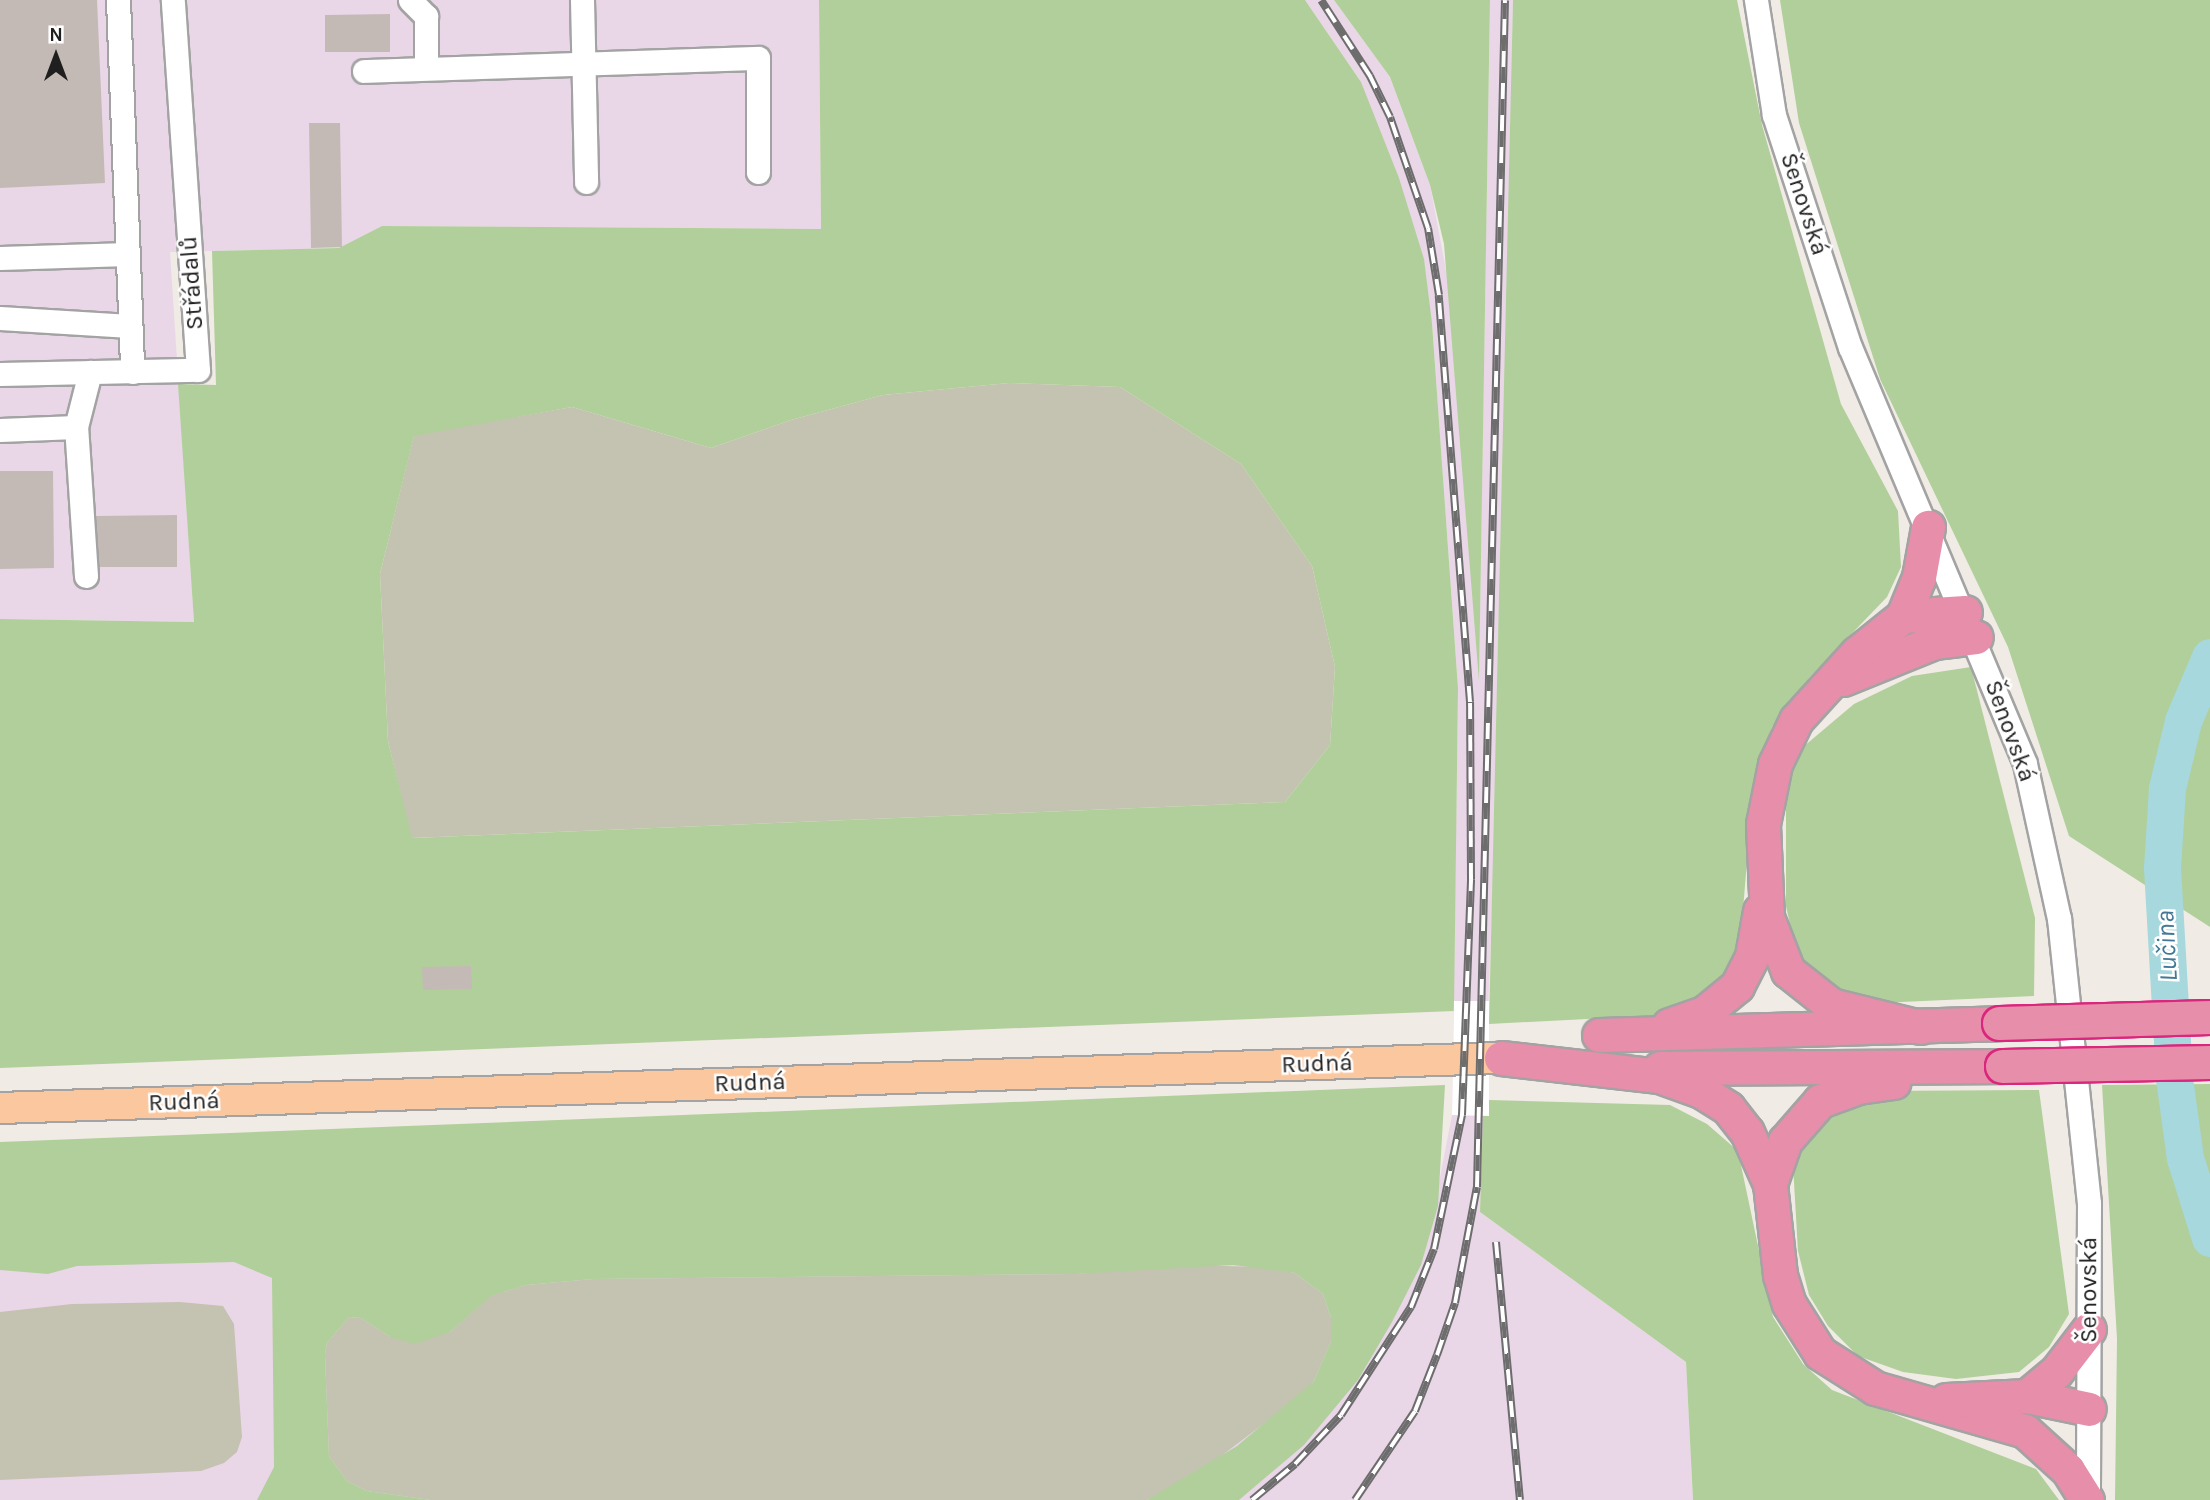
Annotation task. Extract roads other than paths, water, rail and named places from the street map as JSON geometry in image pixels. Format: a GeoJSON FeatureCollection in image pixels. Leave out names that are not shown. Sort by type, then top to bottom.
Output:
{"type":"FeatureCollection","features":[{"type":"Feature","properties":{"kind":"highway"},"geometry":{"type":"LineString","coordinates":[[1501,1058],[1599,1035],[1675,1024],[1704,1013],[1732,992],[1755,947],[1763,880],[1764,814],[1771,775],[1797,720],[1822,689],[1903,616],[1919,577],[1928,527]]}},
{"type":"Feature","properties":{"kind":"highway"},"geometry":{"type":"LineString","coordinates":[[1903,616],[1970,625]]}},
{"type":"Feature","properties":{"kind":"highway"},"geometry":{"type":"LineString","coordinates":[[1822,689],[1970,625]]}},
{"type":"Feature","properties":{"kind":"highway"},"geometry":{"type":"LineString","coordinates":[[1763,880],[1774,943],[1799,983],[1831,1005],[1920,1027]]}},
{"type":"Feature","properties":{"kind":"highway"},"geometry":{"type":"LineString","coordinates":[[1599,1035],[2210,1017]]}},
{"type":"Feature","properties":{"kind":"highway"},"geometry":{"type":"LineString","coordinates":[[1501,1058],[1659,1076],[1718,1101],[1747,1132],[1770,1184],[1780,1275],[1789,1304],[1806,1335],[1840,1370],[1913,1401],[2025,1431],[2068,1470],[2087,1500]]}},
{"type":"Feature","properties":{"kind":"highway"},"geometry":{"type":"LineString","coordinates":[[1602,1069],[1997,1067],[2210,1062]]}},
{"type":"Feature","properties":{"kind":"highway"},"geometry":{"type":"LineString","coordinates":[[1770,1184],[1793,1129],[1831,1095],[1887,1082],[1969,1080],[1997,1067]]}},
{"type":"Feature","properties":{"kind":"highway"},"geometry":{"type":"LineString","coordinates":[[2027,1396],[2056,1373],[2089,1329]]}},
{"type":"Feature","properties":{"kind":"highway"},"geometry":{"type":"LineString","coordinates":[[1913,1401],[2027,1396],[2089,1413]]}},
{"type":"Feature","properties":{"kind":"highway"},"geometry":{"type":"LineString","coordinates":[[2025,1431],[2089,1413]]}},
{"type":"Feature","properties":{"kind":"main road","name":"Rudná"},"geometry":{"type":"LineString","coordinates":[[0,1108],[1501,1058]]}},
{"type":"Feature","properties":{"kind":"street"},"geometry":{"type":"LineString","coordinates":[[118,0],[132,372]]}},
{"type":"Feature","properties":{"kind":"street","name":"Střádalů"},"geometry":{"type":"LineString","coordinates":[[0,374],[198,370],[173,0]]}},
{"type":"Feature","properties":{"kind":"street"},"geometry":{"type":"LineString","coordinates":[[410,0],[426,16],[426,66]]}},
{"type":"Feature","properties":{"kind":"street"},"geometry":{"type":"LineString","coordinates":[[582,0],[586,182]]}},
{"type":"Feature","properties":{"kind":"street","name":"Šenovská"},"geometry":{"type":"LineString","coordinates":[[1756,0],[1774,115],[1850,347],[1970,625],[2025,764],[2059,918],[2089,1203],[2087,1500]]}},
{"type":"Feature","properties":{"kind":"street"},"geometry":{"type":"LineString","coordinates":[[364,71],[426,66],[758,58],[758,172]]}},
{"type":"Feature","properties":{"kind":"street"},"geometry":{"type":"LineString","coordinates":[[0,258],[128,254]]}},
{"type":"Feature","properties":{"kind":"street"},"geometry":{"type":"LineString","coordinates":[[0,318],[130,326]]}},
{"type":"Feature","properties":{"kind":"street"},"geometry":{"type":"LineString","coordinates":[[86,576],[76,428],[90,372]]}},
{"type":"Feature","properties":{"kind":"street"},"geometry":{"type":"LineString","coordinates":[[0,430],[76,428]]}},
{"type":"Feature","properties":{"kind":"waterway","name":"Lučina"},"geometry":{"type":"LineString","coordinates":[[2210,657],[2183,721],[2167,788],[2162,868],[2174,1078],[2185,1158],[2210,1238]]}},
{"type":"Feature","properties":{"kind":"railway"},"geometry":{"type":"LineString","coordinates":[[1252,1500],[1295,1464],[1341,1415],[1411,1307],[1434,1249],[1462,1115],[1471,879],[1470,702],[1439,295],[1428,228],[1390,117],[1370,76],[1321,0]]}},
{"type":"Feature","properties":{"kind":"railway"},"geometry":{"type":"LineString","coordinates":[[1355,1500],[1415,1411],[1437,1355],[1455,1303],[1477,1187],[1505,0]]}},
{"type":"Feature","properties":{"kind":"railway"},"geometry":{"type":"LineString","coordinates":[[1496,1242],[1520,1500]]}}]}
